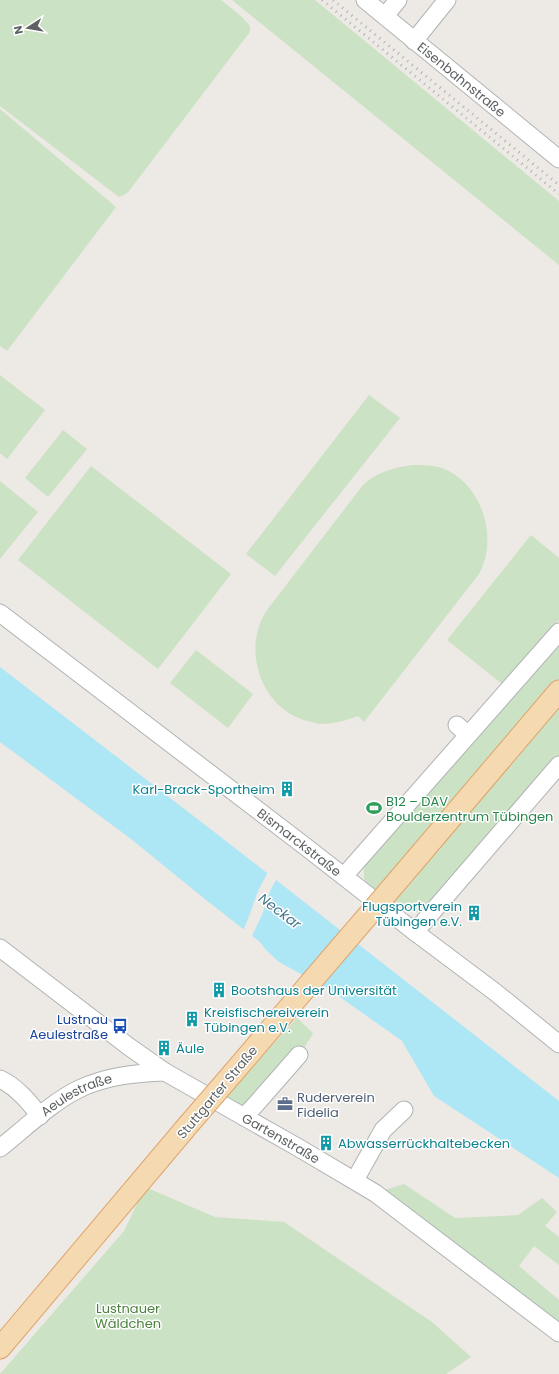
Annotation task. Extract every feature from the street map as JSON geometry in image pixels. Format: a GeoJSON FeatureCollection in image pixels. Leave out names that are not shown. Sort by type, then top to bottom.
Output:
{"type":"FeatureCollection","features":[{"type":"Feature","properties":{"kind":"main road","name":"Stuttgarter Straße"},"geometry":{"type":"LineString","coordinates":[[0,1348],[189,1124],[559,691]]}},
{"type":"Feature","properties":{"kind":"street","name":"Eisenbahnstraße"},"geometry":{"type":"LineString","coordinates":[[365,0],[559,159]]}},
{"type":"Feature","properties":{"kind":"street"},"geometry":{"type":"LineString","coordinates":[[385,16],[398,0]]}},
{"type":"Feature","properties":{"kind":"street"},"geometry":{"type":"LineString","coordinates":[[414,41],[446,0]]}},
{"type":"Feature","properties":{"kind":"street","name":"Bismarckstraße"},"geometry":{"type":"LineString","coordinates":[[0,613],[495,992],[559,1044]]}},
{"type":"Feature","properties":{"kind":"street"},"geometry":{"type":"LineString","coordinates":[[344,876],[463,730],[559,632]]}},
{"type":"Feature","properties":{"kind":"street"},"geometry":{"type":"LineString","coordinates":[[415,932],[559,765]]}},
{"type":"Feature","properties":{"kind":"street","name":"Gartenstraße"},"geometry":{"type":"LineString","coordinates":[[0,948],[128,1046],[165,1072],[355,1180],[392,1206],[559,1333]]}},
{"type":"Feature","properties":{"kind":"street"},"geometry":{"type":"LineString","coordinates":[[244,1117],[299,1055]]}},
{"type":"Feature","properties":{"kind":"street","name":"Aeulestraße"},"geometry":{"type":"LineString","coordinates":[[0,1148],[40,1116],[80,1089],[105,1080],[136,1074],[165,1072]]}},
{"type":"Feature","properties":{"kind":"street"},"geometry":{"type":"LineString","coordinates":[[0,1079],[9,1083],[17,1090],[40,1116]]}},
{"type":"Feature","properties":{"kind":"street"},"geometry":{"type":"LineString","coordinates":[[355,1180],[383,1130],[404,1110]]}},
{"type":"Feature","properties":{"kind":"green space"},"geometry":{"type":"Polygon","coordinates":[[[0,0],[221,0],[242,17],[250,26],[250,32],[129,191],[119,197],[0,106],[0,0]]]}},
{"type":"Feature","properties":{"kind":"green space"},"geometry":{"type":"Polygon","coordinates":[[[232,0],[315,0],[559,201],[559,265],[232,0]]]}},
{"type":"Feature","properties":{"kind":"green space"},"geometry":{"type":"Polygon","coordinates":[[[0,109],[116,207],[7,351],[0,346],[0,109]]]}},
{"type":"Feature","properties":{"kind":"green space"},"geometry":{"type":"Polygon","coordinates":[[[0,375],[45,410],[7,459],[0,453],[0,375]]]}},
{"type":"Feature","properties":{"kind":"green space"},"geometry":{"type":"Polygon","coordinates":[[[369,395],[400,418],[275,576],[246,554],[369,395]]]}},
{"type":"Feature","properties":{"kind":"green space"},"geometry":{"type":"Polygon","coordinates":[[[63,430],[87,449],[48,497],[25,478],[63,430]]]}},
{"type":"Feature","properties":{"kind":"green space"},"geometry":{"type":"Polygon","coordinates":[[[412,465],[442,468],[456,475],[477,499],[483,513],[487,529],[485,560],[479,574],[364,722],[358,716],[339,722],[319,724],[304,720],[288,713],[276,702],[266,689],[259,674],[256,657],[256,641],[260,625],[267,610],[363,485],[386,471],[412,465]]]}},
{"type":"Feature","properties":{"kind":"green space"},"geometry":{"type":"Polygon","coordinates":[[[91,466],[231,574],[158,669],[18,560],[91,466]]]}},
{"type":"Feature","properties":{"kind":"green space"},"geometry":{"type":"Polygon","coordinates":[[[0,481],[38,512],[0,559],[0,481]]]}},
{"type":"Feature","properties":{"kind":"green space"},"geometry":{"type":"Polygon","coordinates":[[[531,535],[559,558],[559,620],[506,687],[447,640],[531,535]]]}},
{"type":"Feature","properties":{"kind":"green space"},"geometry":{"type":"Polygon","coordinates":[[[559,638],[559,758],[432,904],[420,912],[409,912],[373,891],[364,879],[364,866],[559,638]]]}},
{"type":"Feature","properties":{"kind":"green space"},"geometry":{"type":"Polygon","coordinates":[[[196,650],[253,694],[228,728],[170,683],[196,650]]]}},
{"type":"Feature","properties":{"kind":"green space"},"geometry":{"type":"Polygon","coordinates":[[[297,1018],[313,1033],[299,1055],[272,1087],[244,1117],[220,1103],[297,1018]]]}},
{"type":"Feature","properties":{"kind":"green space"},"geometry":{"type":"Polygon","coordinates":[[[404,1184],[455,1218],[518,1215],[542,1198],[557,1212],[545,1226],[559,1237],[559,1265],[534,1246],[519,1266],[559,1300],[559,1333],[375,1193],[404,1184]]]}},
{"type":"Feature","properties":{"kind":"green space","name":"Lustnauer Wäldchen"},"geometry":{"type":"Polygon","coordinates":[[[145,1187],[215,1217],[284,1222],[432,1322],[471,1357],[446,1374],[0,1374],[124,1231],[145,1187]]]}},
{"type":"Feature","properties":{"kind":"water","name":"Neckar"},"geometry":{"type":"Polygon","coordinates":[[[0,667],[559,1101],[559,1178],[434,1096],[402,1041],[330,990],[279,962],[260,942],[131,839],[0,742],[0,667]]]}},
{"type":"Feature","properties":{"kind":"pier"},"geometry":{"type":"Polygon","coordinates":[[[268,872],[277,878],[270,891],[262,915],[251,938],[243,931],[258,891],[268,872]]]}},
{"type":"Feature","properties":{"kind":"railway"},"geometry":{"type":"LineString","coordinates":[[322,0],[559,194]]}},
{"type":"Feature","properties":{"kind":"railway"},"geometry":{"type":"LineString","coordinates":[[333,0],[559,185]]}},
{"type":"Feature","properties":{"kind":"place","name":"Karl-Brack-Sportheim"},"geometry":{"type":"Point","coordinates":[287,789]}},
{"type":"Feature","properties":{"kind":"place","name":"B12 – DAV Boulderzentrum Tübingen"},"geometry":{"type":"Point","coordinates":[374,808]}},
{"type":"Feature","properties":{"kind":"place","name":"Flugsportverein Tübingen e.V."},"geometry":{"type":"Point","coordinates":[474,913]}},
{"type":"Feature","properties":{"kind":"place","name":"Bootshaus der Universität"},"geometry":{"type":"Point","coordinates":[219,990]}},
{"type":"Feature","properties":{"kind":"place","name":"Kreisfischereiverein Tübingen e.V."},"geometry":{"type":"Point","coordinates":[192,1019]}},
{"type":"Feature","properties":{"kind":"place","name":"Lustnau Aeulestraße"},"geometry":{"type":"Point","coordinates":[120,1026]}},
{"type":"Feature","properties":{"kind":"place","name":"Äule"},"geometry":{"type":"Point","coordinates":[164,1048]}},
{"type":"Feature","properties":{"kind":"place","name":"Ruderverein Fidelia"},"geometry":{"type":"Point","coordinates":[285,1104]}},
{"type":"Feature","properties":{"kind":"place","name":"Abwasserrückhaltebecken"},"geometry":{"type":"Point","coordinates":[326,1143]}}]}
